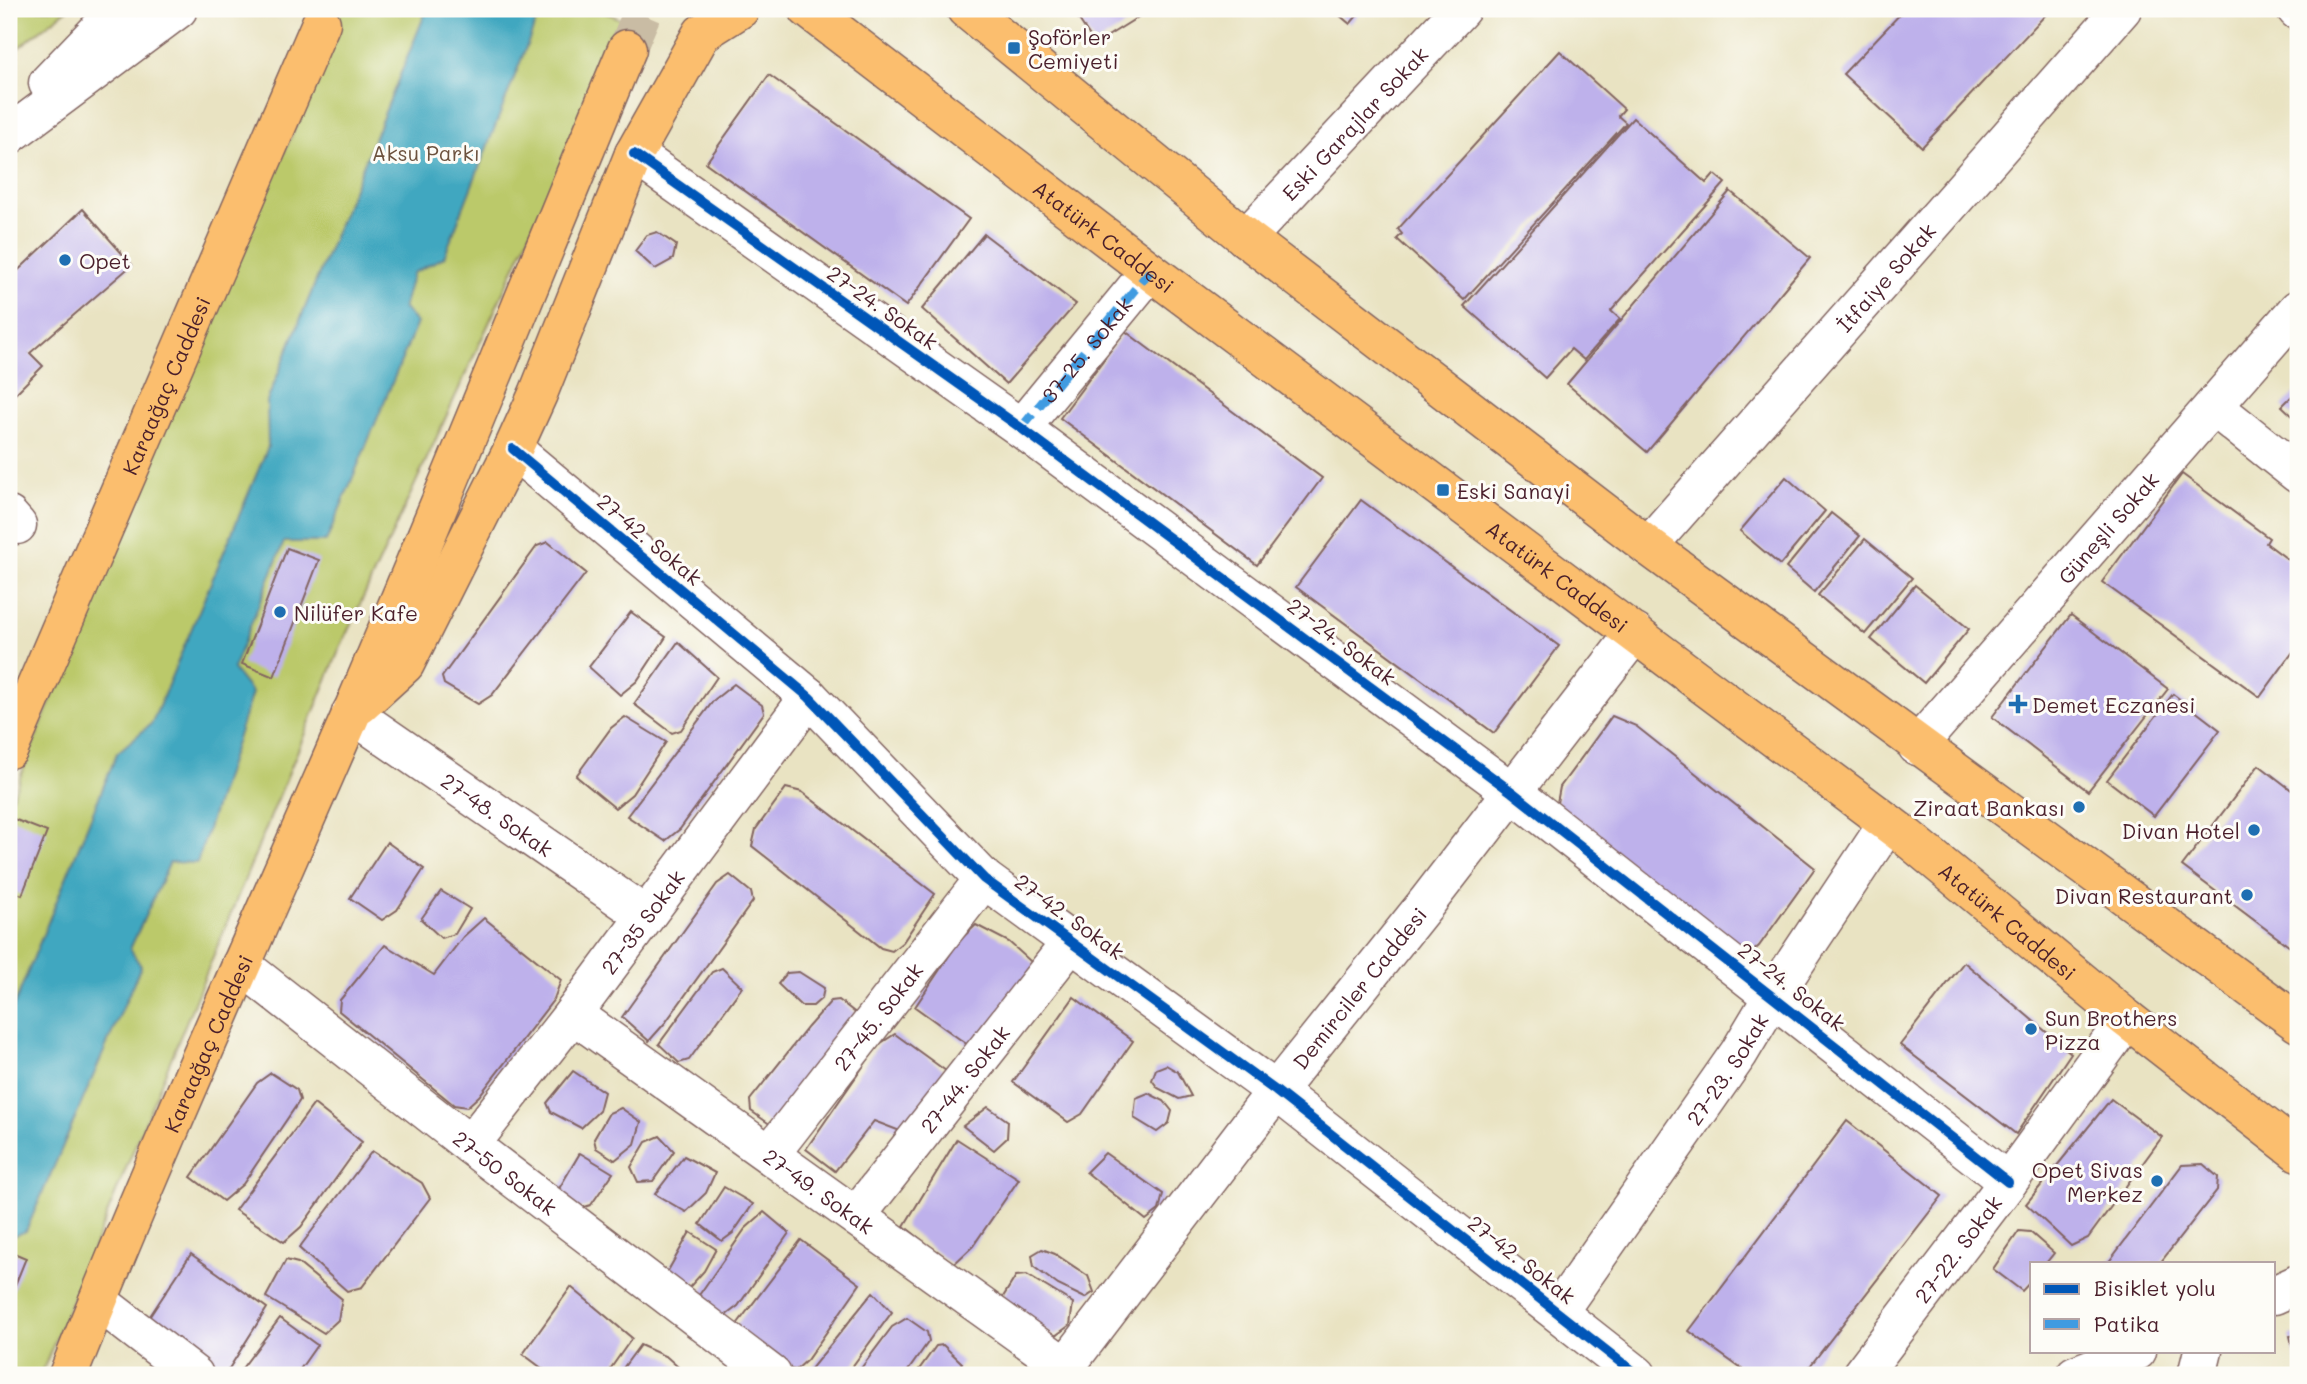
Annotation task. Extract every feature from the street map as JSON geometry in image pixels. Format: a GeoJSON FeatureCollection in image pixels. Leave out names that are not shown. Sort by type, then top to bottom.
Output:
{"type":"FeatureCollection","features":[{"type":"Feature","properties":{"kind":"main road"},"geometry":{"type":"LineString","coordinates":[[351,713],[405,664],[538,394],[634,155],[702,33],[740,9]]}},
{"type":"Feature","properties":{"kind":"main road","name":"Atatürk Caddesi"},"geometry":{"type":"LineString","coordinates":[[808,9],[1150,271],[1888,823],[2127,1019],[2298,1152]]}},
{"type":"Feature","properties":{"kind":"main road"},"geometry":{"type":"LineString","coordinates":[[966,9],[1246,238],[1648,546],[2298,1023]]}},
{"type":"Feature","properties":{"kind":"main road","name":"Karaağaç Caddesi"},"geometry":{"type":"LineString","coordinates":[[10,744],[321,23]]}},
{"type":"Feature","properties":{"kind":"main road","name":"Karaağaç Caddesi"},"geometry":{"type":"LineString","coordinates":[[68,1375],[97,1301],[351,713],[627,50]]}},
{"type":"Feature","properties":{"kind":"street"},"geometry":{"type":"LineString","coordinates":[[9,125],[119,9]]}},
{"type":"Feature","properties":{"kind":"street"},"geometry":{"type":"LineString","coordinates":[[9,135],[178,9]]}},
{"type":"Feature","properties":{"kind":"street","name":"Eski Garajlar Sokak"},"geometry":{"type":"LineString","coordinates":[[1246,238],[1461,9]]}},
{"type":"Feature","properties":{"kind":"street","name":"İtfaiye Sokak"},"geometry":{"type":"LineString","coordinates":[[1648,546],[2122,9]]}},
{"type":"Feature","properties":{"kind":"street","name":"27-24. Sokak"},"geometry":{"type":"LineString","coordinates":[[634,155],[1021,428],[1512,792],[2008,1182]]}},
{"type":"Feature","properties":{"kind":"street","name":"37-25. Sokak"},"geometry":{"type":"LineString","coordinates":[[1021,428],[1150,271]]}},
{"type":"Feature","properties":{"kind":"street","name":"Güneşli Sokak"},"geometry":{"type":"LineString","coordinates":[[1917,746],[2298,309]]}},
{"type":"Feature","properties":{"kind":"street"},"geometry":{"type":"LineString","coordinates":[[2214,407],[2298,474]]}},
{"type":"Feature","properties":{"kind":"street","name":"27-42. Sokak"},"geometry":{"type":"LineString","coordinates":[[513,449],[809,697],[984,879],[1276,1091],[1637,1375]]}},
{"type":"Feature","properties":{"kind":"street","name":"Demirciler Caddesi"},"geometry":{"type":"LineString","coordinates":[[1063,1371],[1276,1091],[1635,633]]}},
{"type":"Feature","properties":{"kind":"street","name":"27-35 Sokak"},"geometry":{"type":"LineString","coordinates":[[470,1145],[573,1014],[809,697]]}},
{"type":"Feature","properties":{"kind":"street","name":"27-48. Sokak"},"geometry":{"type":"LineString","coordinates":[[351,713],[646,916]]}},
{"type":"Feature","properties":{"kind":"street","name":"27-23. Sokak"},"geometry":{"type":"LineString","coordinates":[[1558,1312],[1739,1053],[1773,996],[1888,823]]}},
{"type":"Feature","properties":{"kind":"street","name":"27-45. Sokak"},"geometry":{"type":"LineString","coordinates":[[770,1154],[984,879]]}},
{"type":"Feature","properties":{"kind":"street","name":"27-44. Sokak"},"geometry":{"type":"LineString","coordinates":[[856,1216],[1072,941]]}},
{"type":"Feature","properties":{"kind":"street","name":"27-50 Sokak"},"geometry":{"type":"LineString","coordinates":[[241,965],[470,1145],[772,1375]]}},
{"type":"Feature","properties":{"kind":"street","name":"27-49. Sokak"},"geometry":{"type":"LineString","coordinates":[[573,1014],[856,1216],[1063,1371]]}},
{"type":"Feature","properties":{"kind":"street","name":"27-22. Sokak"},"geometry":{"type":"LineString","coordinates":[[1861,1375],[2008,1182],[2127,1019]]}},
{"type":"Feature","properties":{"kind":"street"},"geometry":{"type":"LineString","coordinates":[[2276,1293],[2298,1284]]}},
{"type":"Feature","properties":{"kind":"street"},"geometry":{"type":"LineString","coordinates":[[97,1301],[194,1375]]}},
{"type":"Feature","properties":{"kind":"street"},"geometry":{"type":"LineString","coordinates":[[2075,1375],[2134,1352]]}},
{"type":"Feature","properties":{"kind":"street"},"geometry":{"type":"LineString","coordinates":[[2197,1375],[2203,1352]]}},
{"type":"Feature","properties":{"kind":"green space"},"geometry":{"type":"Polygon","coordinates":[[[9,9],[68,9],[9,55],[9,9]]]}},
{"type":"Feature","properties":{"kind":"green space","name":"Aksu Parkı"},"geometry":{"type":"Polygon","coordinates":[[[320,9],[598,9],[627,22],[340,648],[41,1375],[9,1375],[9,805],[163,420],[339,31],[314,19],[320,9]]]}},
{"type":"Feature","properties":{"kind":"water"},"geometry":{"type":"Polygon","coordinates":[[[427,9],[541,9],[444,257],[413,273],[403,308],[417,323],[326,542],[284,542],[233,669],[252,693],[197,863],[170,862],[130,949],[141,966],[26,1231],[9,1238],[9,1018],[117,753],[152,723],[268,447],[267,401],[427,9]]]}},
{"type":"Feature","properties":{"kind":"building"},"geometry":{"type":"Polygon","coordinates":[[[1072,9],[1151,9],[1095,44],[1072,9]]]}},
{"type":"Feature","properties":{"kind":"building"},"geometry":{"type":"Polygon","coordinates":[[[1332,9],[1363,9],[1350,24],[1332,9]]]}},
{"type":"Feature","properties":{"kind":"building"},"geometry":{"type":"Polygon","coordinates":[[[1905,9],[2051,9],[1922,147],[1843,74],[1905,9]]]}},
{"type":"Feature","properties":{"kind":"building"},"geometry":{"type":"Polygon","coordinates":[[[1560,51],[1624,109],[1618,116],[1626,123],[1464,300],[1397,239],[1402,234],[1398,229],[1560,51]]]}},
{"type":"Feature","properties":{"kind":"building"},"geometry":{"type":"Polygon","coordinates":[[[769,75],[969,219],[906,306],[706,163],[769,75]]]}},
{"type":"Feature","properties":{"kind":"building"},"geometry":{"type":"Polygon","coordinates":[[[1633,118],[1706,183],[1714,174],[1725,183],[1611,311],[1620,319],[1584,360],[1571,349],[1545,378],[1464,306],[1633,118]]]}},
{"type":"Feature","properties":{"kind":"building"},"geometry":{"type":"Polygon","coordinates":[[[1730,191],[1810,258],[1647,452],[1567,384],[1730,191]]]}},
{"type":"Feature","properties":{"kind":"building"},"geometry":{"type":"Polygon","coordinates":[[[83,209],[132,265],[30,353],[43,366],[9,400],[9,279],[83,209]]]}},
{"type":"Feature","properties":{"kind":"building"},"geometry":{"type":"Polygon","coordinates":[[[657,232],[676,245],[673,259],[655,269],[635,251],[647,235],[657,232]]]}},
{"type":"Feature","properties":{"kind":"building"},"geometry":{"type":"Polygon","coordinates":[[[984,234],[1076,304],[1006,384],[922,309],[984,234]]]}},
{"type":"Feature","properties":{"kind":"building"},"geometry":{"type":"Polygon","coordinates":[[[1125,331],[1322,478],[1257,565],[1060,418],[1125,331]]]}},
{"type":"Feature","properties":{"kind":"building"},"geometry":{"type":"Polygon","coordinates":[[[2298,390],[2298,421],[2282,406],[2298,390]]]}},
{"type":"Feature","properties":{"kind":"building"},"geometry":{"type":"Polygon","coordinates":[[[2182,474],[2269,538],[2266,543],[2298,567],[2298,645],[2260,697],[2102,582],[2182,474]]]}},
{"type":"Feature","properties":{"kind":"building"},"geometry":{"type":"Polygon","coordinates":[[[1786,477],[1825,511],[1780,565],[1740,531],[1786,477]]]}},
{"type":"Feature","properties":{"kind":"building"},"geometry":{"type":"Polygon","coordinates":[[[1361,500],[1559,646],[1494,733],[1296,587],[1361,500]]]}},
{"type":"Feature","properties":{"kind":"building"},"geometry":{"type":"Polygon","coordinates":[[[1831,513],[1860,536],[1814,592],[1786,568],[1831,513]]]}},
{"type":"Feature","properties":{"kind":"building"},"geometry":{"type":"Polygon","coordinates":[[[1865,539],[1912,578],[1865,634],[1818,595],[1865,539]]]}},
{"type":"Feature","properties":{"kind":"building"},"geometry":{"type":"Polygon","coordinates":[[[548,542],[586,573],[492,695],[478,704],[444,684],[442,677],[537,546],[548,542]]]}},
{"type":"Feature","properties":{"kind":"building","name":"Nilüfer Kafe"},"geometry":{"type":"Polygon","coordinates":[[[287,548],[319,560],[274,677],[242,664],[287,548]]]}},
{"type":"Feature","properties":{"kind":"building"},"geometry":{"type":"Polygon","coordinates":[[[1915,585],[1969,629],[1924,683],[1871,639],[1915,585]]]}},
{"type":"Feature","properties":{"kind":"building"},"geometry":{"type":"Polygon","coordinates":[[[631,612],[666,637],[637,681],[620,695],[589,667],[631,612]]]}},
{"type":"Feature","properties":{"kind":"building"},"geometry":{"type":"Polygon","coordinates":[[[2071,615],[2168,689],[2088,791],[1992,717],[2071,615]]]}},
{"type":"Feature","properties":{"kind":"building"},"geometry":{"type":"Polygon","coordinates":[[[678,642],[717,677],[681,730],[672,733],[634,704],[678,642]]]}},
{"type":"Feature","properties":{"kind":"building"},"geometry":{"type":"Polygon","coordinates":[[[734,684],[762,705],[764,713],[680,829],[665,841],[627,816],[714,700],[734,684]]]}},
{"type":"Feature","properties":{"kind":"building"},"geometry":{"type":"Polygon","coordinates":[[[2173,694],[2220,730],[2154,816],[2107,780],[2173,694]]]}},
{"type":"Feature","properties":{"kind":"building"},"geometry":{"type":"Polygon","coordinates":[[[1612,716],[1636,726],[1815,868],[1759,946],[1750,954],[1738,948],[1556,808],[1560,787],[1612,716]]]}},
{"type":"Feature","properties":{"kind":"building"},"geometry":{"type":"Polygon","coordinates":[[[625,717],[666,742],[632,794],[615,808],[576,776],[611,728],[625,717]]]}},
{"type":"Feature","properties":{"kind":"building","name":"Divan Hotel"},"geometry":{"type":"Polygon","coordinates":[[[2259,765],[2298,795],[2298,953],[2182,866],[2259,765]]]}},
{"type":"Feature","properties":{"kind":"building"},"geometry":{"type":"Polygon","coordinates":[[[786,788],[802,792],[935,894],[903,942],[892,951],[881,948],[752,846],[756,829],[786,788]]]}},
{"type":"Feature","properties":{"kind":"building"},"geometry":{"type":"Polygon","coordinates":[[[11,818],[47,832],[22,895],[9,890],[11,818]]]}},
{"type":"Feature","properties":{"kind":"building"},"geometry":{"type":"Polygon","coordinates":[[[387,842],[424,869],[397,910],[382,920],[350,898],[387,842]]]}},
{"type":"Feature","properties":{"kind":"building"},"geometry":{"type":"Polygon","coordinates":[[[730,875],[751,892],[753,901],[665,1023],[649,1041],[622,1017],[717,884],[730,875]]]}},
{"type":"Feature","properties":{"kind":"building"},"geometry":{"type":"Polygon","coordinates":[[[441,891],[470,909],[455,934],[441,938],[421,919],[441,891]]]}},
{"type":"Feature","properties":{"kind":"building"},"geometry":{"type":"Polygon","coordinates":[[[484,918],[561,980],[554,999],[479,1096],[467,1107],[454,1105],[339,1011],[340,1000],[385,945],[434,975],[463,937],[484,918]]]}},
{"type":"Feature","properties":{"kind":"building"},"geometry":{"type":"Polygon","coordinates":[[[976,925],[1009,942],[1038,968],[972,1048],[915,1007],[959,941],[976,925]]]}},
{"type":"Feature","properties":{"kind":"building"},"geometry":{"type":"Polygon","coordinates":[[[1964,962],[2071,1053],[2016,1134],[1900,1045],[1964,962]]]}},
{"type":"Feature","properties":{"kind":"building"},"geometry":{"type":"Polygon","coordinates":[[[722,968],[742,987],[689,1060],[679,1063],[659,1044],[712,972],[722,968]]]}},
{"type":"Feature","properties":{"kind":"building"},"geometry":{"type":"Polygon","coordinates":[[[799,972],[824,988],[822,998],[813,1006],[801,1006],[778,984],[787,973],[799,972]]]}},
{"type":"Feature","properties":{"kind":"building"},"geometry":{"type":"Polygon","coordinates":[[[1074,997],[1133,1041],[1082,1114],[1068,1122],[1013,1082],[1074,997]]]}},
{"type":"Feature","properties":{"kind":"building"},"geometry":{"type":"Polygon","coordinates":[[[839,1000],[858,1015],[771,1125],[751,1111],[750,1100],[831,1001],[839,1000]]]}},
{"type":"Feature","properties":{"kind":"building"},"geometry":{"type":"Polygon","coordinates":[[[895,1034],[946,1071],[913,1136],[874,1121],[835,1171],[806,1149],[878,1045],[895,1034]]]}},
{"type":"Feature","properties":{"kind":"building"},"geometry":{"type":"Polygon","coordinates":[[[1166,1065],[1178,1072],[1191,1096],[1179,1099],[1158,1088],[1152,1080],[1156,1069],[1166,1065]]]}},
{"type":"Feature","properties":{"kind":"building"},"geometry":{"type":"Polygon","coordinates":[[[573,1071],[604,1092],[599,1111],[581,1128],[551,1112],[547,1103],[573,1071]]]}},
{"type":"Feature","properties":{"kind":"building"},"geometry":{"type":"Polygon","coordinates":[[[271,1073],[297,1090],[300,1100],[243,1184],[223,1201],[191,1177],[257,1083],[271,1073]]]}},
{"type":"Feature","properties":{"kind":"building"},"geometry":{"type":"Polygon","coordinates":[[[1148,1093],[1164,1101],[1172,1111],[1169,1123],[1157,1132],[1134,1118],[1136,1098],[1148,1093]]]}},
{"type":"Feature","properties":{"kind":"building"},"geometry":{"type":"Polygon","coordinates":[[[2111,1099],[2162,1137],[2088,1238],[2071,1246],[2026,1204],[2111,1099]]]}},
{"type":"Feature","properties":{"kind":"building"},"geometry":{"type":"Polygon","coordinates":[[[314,1104],[362,1142],[301,1227],[284,1242],[235,1210],[314,1104]]]}},
{"type":"Feature","properties":{"kind":"building"},"geometry":{"type":"Polygon","coordinates":[[[988,1107],[1008,1121],[1007,1138],[994,1150],[963,1126],[988,1107]]]}},
{"type":"Feature","properties":{"kind":"building"},"geometry":{"type":"Polygon","coordinates":[[[621,1108],[641,1122],[635,1144],[615,1160],[596,1148],[594,1139],[609,1113],[621,1108]]]}},
{"type":"Feature","properties":{"kind":"building"},"geometry":{"type":"Polygon","coordinates":[[[1847,1121],[1942,1196],[1803,1375],[1750,1375],[1689,1331],[1847,1121]]]}},
{"type":"Feature","properties":{"kind":"building"},"geometry":{"type":"Polygon","coordinates":[[[660,1136],[674,1151],[653,1181],[638,1182],[631,1167],[646,1142],[660,1136]]]}},
{"type":"Feature","properties":{"kind":"building"},"geometry":{"type":"Polygon","coordinates":[[[957,1139],[1019,1179],[973,1246],[953,1265],[904,1226],[957,1139]]]}},
{"type":"Feature","properties":{"kind":"building"},"geometry":{"type":"Polygon","coordinates":[[[372,1151],[422,1183],[430,1198],[362,1287],[347,1291],[299,1248],[372,1151]]]}},
{"type":"Feature","properties":{"kind":"building"},"geometry":{"type":"Polygon","coordinates":[[[580,1153],[613,1173],[591,1205],[578,1209],[557,1192],[580,1153]]]}},
{"type":"Feature","properties":{"kind":"building"},"geometry":{"type":"Polygon","coordinates":[[[1105,1153],[1163,1194],[1159,1210],[1146,1220],[1086,1172],[1105,1153]]]}},
{"type":"Feature","properties":{"kind":"building"},"geometry":{"type":"Polygon","coordinates":[[[684,1156],[715,1173],[706,1193],[686,1212],[655,1194],[684,1156]]]}},
{"type":"Feature","properties":{"kind":"building"},"geometry":{"type":"Polygon","coordinates":[[[2203,1164],[2218,1177],[2217,1190],[2161,1262],[2109,1262],[2182,1165],[2203,1164]]]}},
{"type":"Feature","properties":{"kind":"building"},"geometry":{"type":"Polygon","coordinates":[[[724,1187],[753,1204],[733,1233],[722,1241],[700,1224],[724,1187]]]}},
{"type":"Feature","properties":{"kind":"building"},"geometry":{"type":"Polygon","coordinates":[[[764,1212],[789,1233],[738,1306],[721,1319],[697,1298],[745,1229],[764,1212]]]}},
{"type":"Feature","properties":{"kind":"building"},"geometry":{"type":"Polygon","coordinates":[[[2019,1231],[2030,1232],[2054,1253],[2047,1262],[2030,1262],[2030,1282],[2022,1291],[1993,1269],[2019,1231]]]}},
{"type":"Feature","properties":{"kind":"building"},"geometry":{"type":"Polygon","coordinates":[[[690,1232],[716,1249],[704,1271],[686,1291],[665,1276],[690,1232]]]}},
{"type":"Feature","properties":{"kind":"building"},"geometry":{"type":"Polygon","coordinates":[[[801,1240],[860,1284],[807,1360],[796,1370],[784,1368],[735,1327],[801,1240]]]}},
{"type":"Feature","properties":{"kind":"building"},"geometry":{"type":"Polygon","coordinates":[[[1042,1249],[1055,1254],[1088,1276],[1094,1292],[1085,1298],[1058,1285],[1034,1267],[1032,1255],[1042,1249]]]}},
{"type":"Feature","properties":{"kind":"building"},"geometry":{"type":"Polygon","coordinates":[[[9,1251],[26,1258],[9,1300],[9,1251]]]}},
{"type":"Feature","properties":{"kind":"building"},"geometry":{"type":"Polygon","coordinates":[[[191,1254],[267,1308],[225,1375],[211,1375],[146,1322],[191,1254]]]}},
{"type":"Feature","properties":{"kind":"building"},"geometry":{"type":"Polygon","coordinates":[[[286,1260],[298,1263],[342,1299],[338,1320],[324,1333],[266,1297],[286,1260]]]}},
{"type":"Feature","properties":{"kind":"building"},"geometry":{"type":"Polygon","coordinates":[[[1027,1275],[1073,1303],[1070,1325],[1055,1336],[1005,1305],[1003,1297],[1016,1276],[1027,1275]]]}},
{"type":"Feature","properties":{"kind":"building"},"geometry":{"type":"Polygon","coordinates":[[[571,1287],[632,1338],[606,1375],[551,1375],[523,1354],[571,1287]]]}},
{"type":"Feature","properties":{"kind":"building"},"geometry":{"type":"Polygon","coordinates":[[[873,1292],[892,1312],[846,1375],[806,1375],[873,1292]]]}},
{"type":"Feature","properties":{"kind":"building"},"geometry":{"type":"Polygon","coordinates":[[[280,1318],[317,1345],[296,1375],[237,1375],[280,1318]]]}},
{"type":"Feature","properties":{"kind":"building"},"geometry":{"type":"Polygon","coordinates":[[[907,1318],[927,1332],[929,1341],[905,1375],[856,1375],[892,1327],[907,1318]]]}},
{"type":"Feature","properties":{"kind":"building"},"geometry":{"type":"Polygon","coordinates":[[[2298,1335],[2298,1364],[2297,1364],[2290,1336],[2298,1335]]]}},
{"type":"Feature","properties":{"kind":"building"},"geometry":{"type":"Polygon","coordinates":[[[640,1345],[667,1357],[687,1375],[618,1375],[640,1345]]]}},
{"type":"Feature","properties":{"kind":"building"},"geometry":{"type":"Polygon","coordinates":[[[943,1345],[962,1363],[954,1375],[915,1375],[936,1346],[943,1345]]]}},
{"type":"Feature","properties":{"kind":"tunnel"},"geometry":{"type":"LineString","coordinates":[[627,49],[644,9]]}},
{"type":"Feature","properties":{"kind":"marked path"},"geometry":{"type":"LineString","coordinates":[[1021,428],[1150,271]]}},
{"type":"Feature","properties":{"kind":"cycle path"},"geometry":{"type":"LineString","coordinates":[[634,154],[1021,428],[1512,792],[2008,1182]]}},
{"type":"Feature","properties":{"kind":"cycle path"},"geometry":{"type":"LineString","coordinates":[[513,449],[809,697],[984,879],[1276,1091],[1637,1375]]}},
{"type":"Feature","properties":{"kind":"place","name":"Şoförler Cemiyeti"},"geometry":{"type":"Point","coordinates":[1014,48]}},
{"type":"Feature","properties":{"kind":"place","name":"Opet"},"geometry":{"type":"Point","coordinates":[65,260]}},
{"type":"Feature","properties":{"kind":"place","name":"Eski Sanayi"},"geometry":{"type":"Point","coordinates":[1443,490]}},
{"type":"Feature","properties":{"kind":"place","name":"Nilüfer Kafe"},"geometry":{"type":"Point","coordinates":[280,612]}},
{"type":"Feature","properties":{"kind":"place","name":"Demet Eczanesi"},"geometry":{"type":"Point","coordinates":[2018,704]}},
{"type":"Feature","properties":{"kind":"place","name":"Ziraat Bankası"},"geometry":{"type":"Point","coordinates":[2079,807]}},
{"type":"Feature","properties":{"kind":"place","name":"Divan Hotel"},"geometry":{"type":"Point","coordinates":[2254,830]}},
{"type":"Feature","properties":{"kind":"place","name":"Divan Restaurant"},"geometry":{"type":"Point","coordinates":[2247,895]}},
{"type":"Feature","properties":{"kind":"place","name":"Sun Brothers Pizza"},"geometry":{"type":"Point","coordinates":[2031,1029]}},
{"type":"Feature","properties":{"kind":"place","name":"Opet Sivas Merkez"},"geometry":{"type":"Point","coordinates":[2157,1181]}}]}
